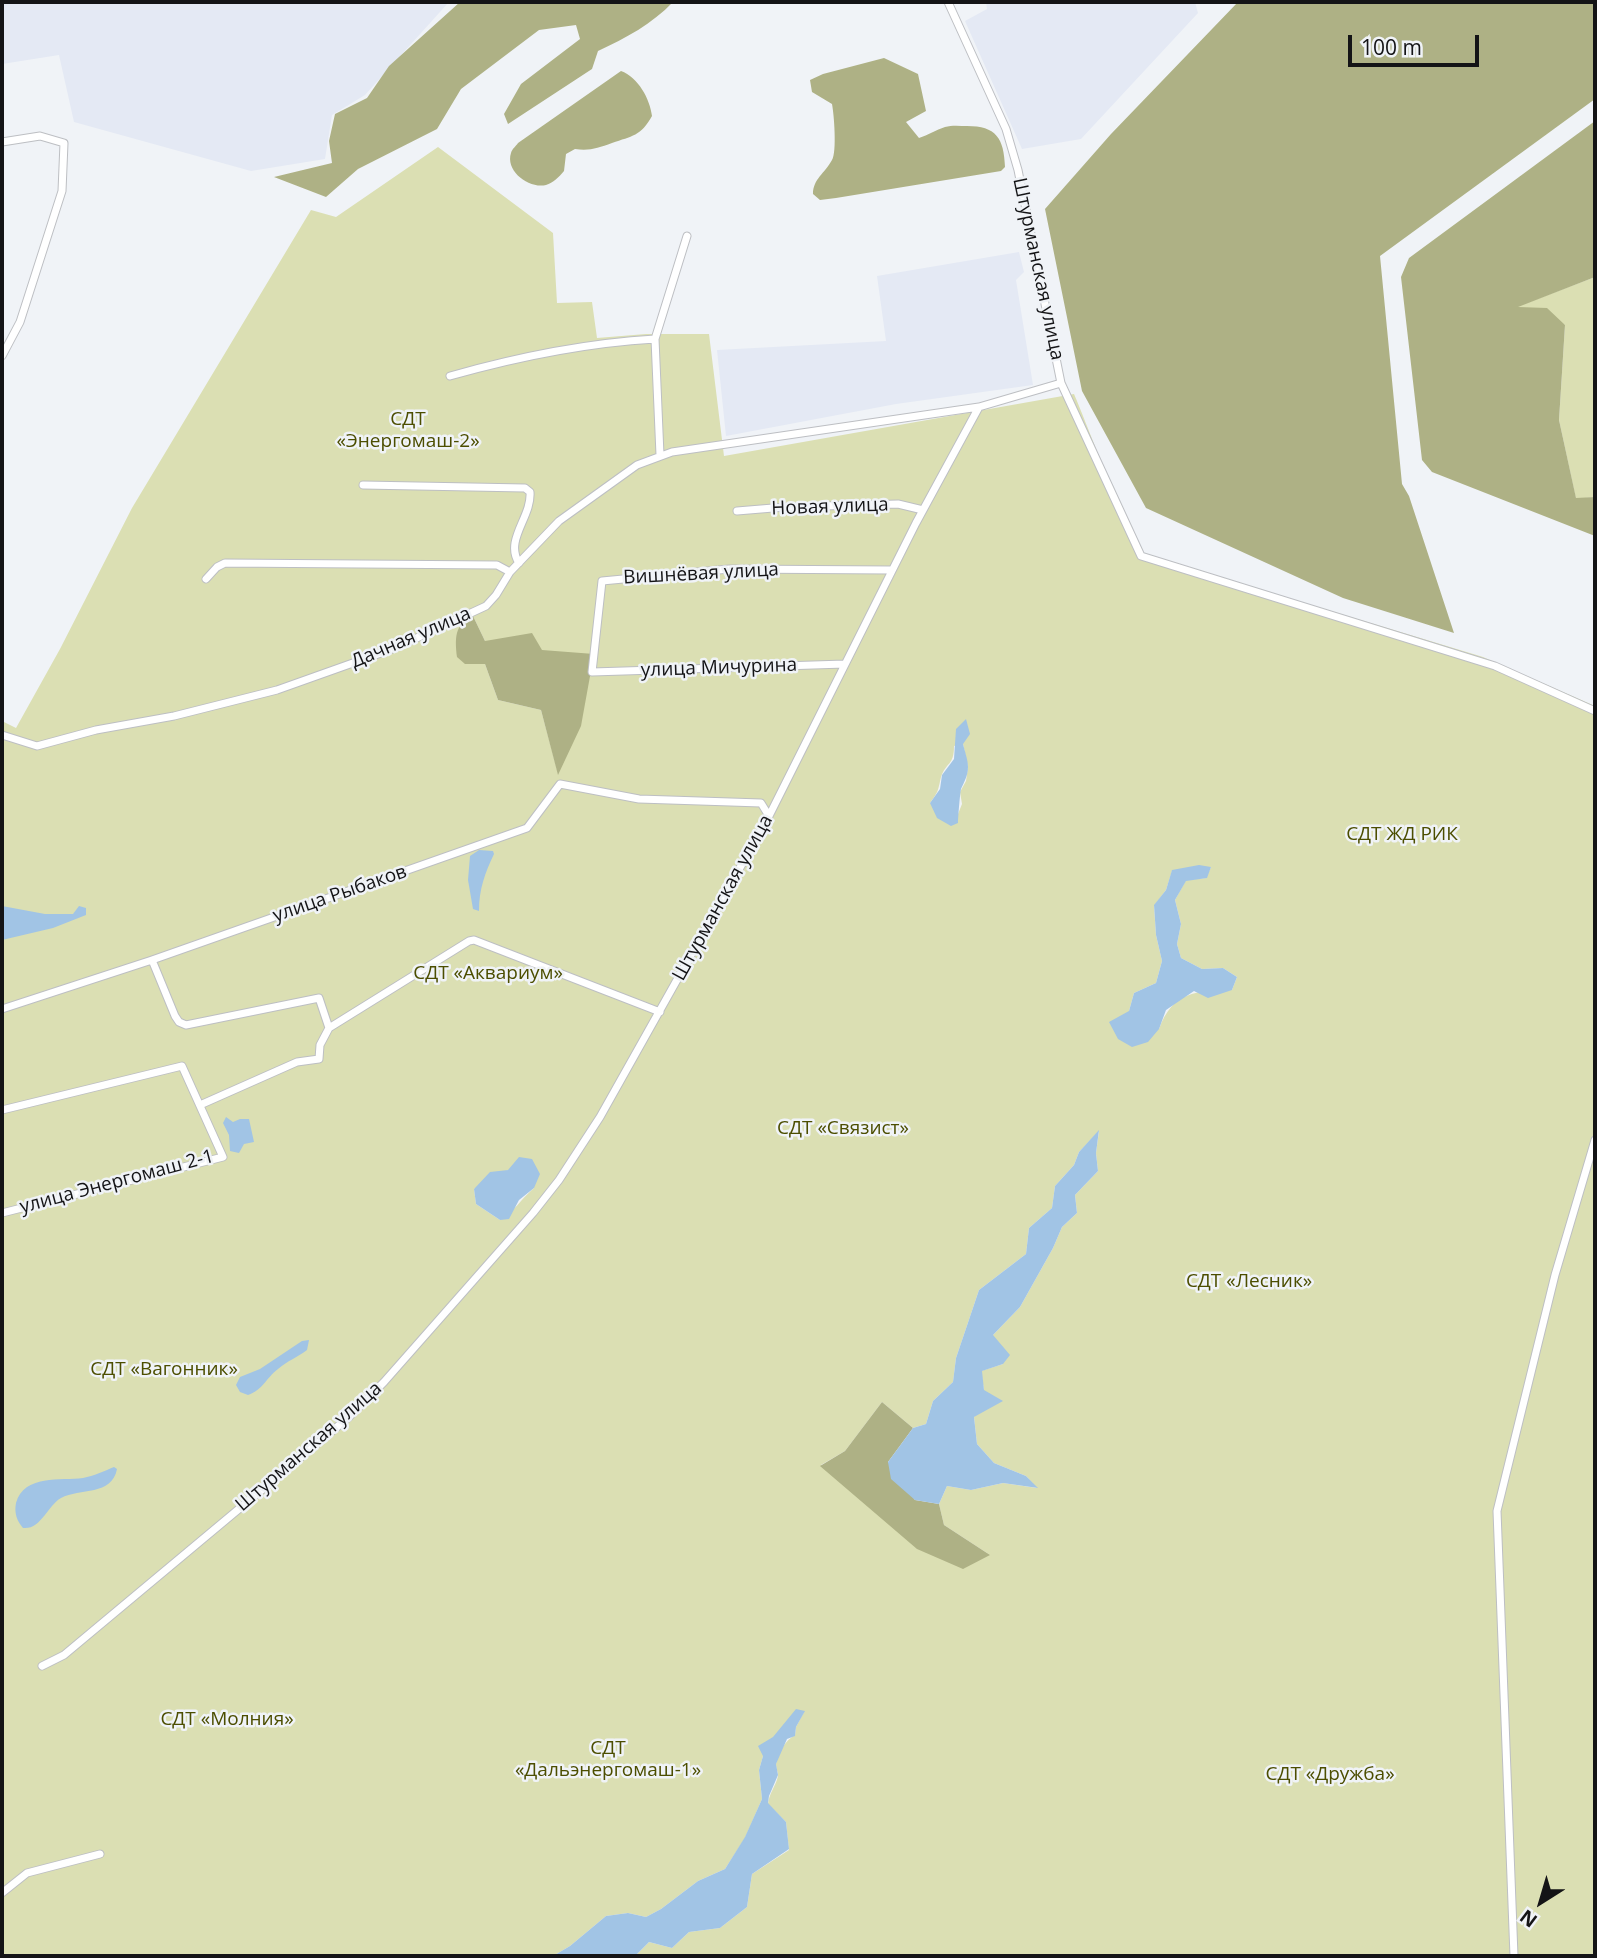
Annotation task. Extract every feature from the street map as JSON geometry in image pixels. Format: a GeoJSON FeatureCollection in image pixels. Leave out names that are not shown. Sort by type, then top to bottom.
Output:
{"type":"FeatureCollection","features":[{"type":"Feature","properties":{"kind":"street","name":"Штурманская улица"},"geometry":{"type":"LineString","coordinates":[[42,1666],[64,1655],[328,1435],[384,1382],[533,1213],[559,1180],[600,1117],[769,816],[892,570],[979,407],[1061,383],[1018,170],[1006,129],[948,2]]}},
{"type":"Feature","properties":{"kind":"street"},"geometry":{"type":"LineString","coordinates":[[2,142],[40,136],[64,143],[62,191],[20,322],[2,356]]}},
{"type":"Feature","properties":{"kind":"street"},"geometry":{"type":"LineString","coordinates":[[660,455],[655,339],[687,236]]}},
{"type":"Feature","properties":{"kind":"street"},"geometry":{"type":"LineString","coordinates":[[450,376],[569,348],[613,341],[655,339]]}},
{"type":"Feature","properties":{"kind":"street"},"geometry":{"type":"LineString","coordinates":[[1061,383],[1141,556],[1495,666],[1595,711]]}},
{"type":"Feature","properties":{"kind":"street","name":"Дачная улица"},"geometry":{"type":"LineString","coordinates":[[2,735],[37,746],[96,730],[174,716],[277,691],[395,648],[481,609],[496,595],[510,572],[559,522],[637,465],[660,455],[979,407]]}},
{"type":"Feature","properties":{"kind":"street"},"geometry":{"type":"LineString","coordinates":[[363,485],[525,488],[530,492],[530,500],[514,548],[519,563]]}},
{"type":"Feature","properties":{"kind":"street","name":"Новая улица"},"geometry":{"type":"LineString","coordinates":[[737,511],[898,504],[923,510]]}},
{"type":"Feature","properties":{"kind":"street"},"geometry":{"type":"LineString","coordinates":[[206,579],[225,563],[497,565],[510,572]]}},
{"type":"Feature","properties":{"kind":"street","name":"Вишнёвая улица"},"geometry":{"type":"LineString","coordinates":[[592,672],[602,581],[729,569],[892,570]]}},
{"type":"Feature","properties":{"kind":"street","name":"улица Мичурина"},"geometry":{"type":"LineString","coordinates":[[592,672],[845,664]]}},
{"type":"Feature","properties":{"kind":"street","name":"улица Рыбаков"},"geometry":{"type":"LineString","coordinates":[[2,1009],[152,960],[527,828],[560,784],[639,799],[761,803],[769,816]]}},
{"type":"Feature","properties":{"kind":"street"},"geometry":{"type":"LineString","coordinates":[[2,1110],[182,1066],[200,1105],[297,1062],[319,1059],[320,1045],[330,1028],[472,940],[660,1012]]}},
{"type":"Feature","properties":{"kind":"street"},"geometry":{"type":"LineString","coordinates":[[152,960],[179,1022],[192,1025],[319,999],[330,1028]]}},
{"type":"Feature","properties":{"kind":"street","name":"улица Энергомаш 2-1"},"geometry":{"type":"LineString","coordinates":[[2,1213],[223,1157],[200,1105]]}},
{"type":"Feature","properties":{"kind":"street"},"geometry":{"type":"LineString","coordinates":[[1514,1956],[1497,1511],[1555,1275],[1595,1140]]}},
{"type":"Feature","properties":{"kind":"street"},"geometry":{"type":"LineString","coordinates":[[2,1892],[26,1873],[100,1854]]}},
{"type":"Feature","properties":{"kind":"shaded area"},"geometry":{"type":"Polygon","coordinates":[[[2,2],[449,2],[365,95],[332,115],[325,159],[251,171],[74,122],[59,55],[2,64],[2,2]]]}},
{"type":"Feature","properties":{"kind":"shaded area"},"geometry":{"type":"Polygon","coordinates":[[[986,2],[1195,2],[1198,13],[1081,139],[1022,149],[965,21],[987,9],[986,2]]]}},
{"type":"Feature","properties":{"kind":"shaded area"},"geometry":{"type":"Polygon","coordinates":[[[1019,252],[1024,272],[1016,280],[1033,385],[896,404],[726,436],[717,350],[886,341],[877,276],[1019,252]]]}},
{"type":"Feature","properties":{"kind":"green space"},"geometry":{"type":"Polygon","coordinates":[[[460,2],[673,2],[638,30],[598,51],[592,69],[508,124],[504,114],[521,84],[580,39],[576,25],[539,30],[461,89],[437,129],[358,169],[326,197],[274,177],[332,163],[329,141],[335,114],[367,98],[389,66],[460,2]]]}},
{"type":"Feature","properties":{"kind":"green space"},"geometry":{"type":"Polygon","coordinates":[[[1238,2],[1595,2],[1595,99],[1380,256],[1402,484],[1409,496],[1454,633],[1343,598],[1146,508],[1082,391],[1045,209],[1111,134],[1238,2]]]}},
{"type":"Feature","properties":{"kind":"green space"},"geometry":{"type":"Polygon","coordinates":[[[884,58],[918,74],[926,111],[906,122],[919,138],[948,126],[985,128],[992,131],[1000,141],[1005,167],[1001,171],[836,198],[820,200],[813,194],[817,180],[834,156],[835,133],[832,104],[812,92],[810,80],[884,58]]]}},
{"type":"Feature","properties":{"kind":"green space"},"geometry":{"type":"Polygon","coordinates":[[[621,71],[638,83],[649,103],[652,116],[644,128],[631,137],[590,149],[575,149],[566,154],[564,171],[549,184],[533,184],[515,172],[510,160],[518,143],[621,71]]]}},
{"type":"Feature","properties":{"kind":"green space"},"geometry":{"type":"Polygon","coordinates":[[[1595,121],[1595,277],[1518,307],[1547,308],[1565,325],[1559,420],[1576,498],[1595,497],[1595,536],[1432,472],[1422,460],[1401,277],[1409,258],[1595,121]]]}},
{"type":"Feature","properties":{"kind":"green space"},"geometry":{"type":"Polygon","coordinates":[[[438,147],[553,233],[557,303],[592,302],[597,338],[646,334],[709,334],[724,456],[1074,394],[1130,529],[1146,555],[1483,657],[1595,706],[1595,1956],[635,1956],[649,1942],[672,1948],[689,1932],[720,1928],[747,1907],[752,1874],[789,1850],[786,1822],[768,1804],[778,1776],[778,1756],[785,1743],[795,1735],[804,1712],[763,1756],[759,1770],[762,1799],[745,1838],[725,1869],[698,1881],[646,1917],[628,1913],[606,1916],[570,1946],[553,1956],[2,1956],[2,721],[16,728],[132,508],[311,210],[336,217],[438,147]],[[473,616],[465,664],[485,664],[498,700],[541,710],[558,773],[542,650],[485,641],[473,616]],[[963,744],[954,746],[953,757],[943,772],[938,790],[930,803],[958,814],[962,804],[960,792],[966,781],[968,767],[963,744]],[[1211,867],[1172,871],[1166,890],[1154,906],[1156,935],[1162,961],[1156,983],[1134,993],[1129,1011],[1159,1029],[1171,1007],[1179,1000],[1207,991],[1232,990],[1237,977],[1223,968],[1202,969],[1181,958],[1177,944],[1181,924],[1175,900],[1186,880],[1206,878],[1211,867]],[[1099,1131],[1079,1152],[1074,1165],[1055,1186],[1052,1208],[1029,1228],[1026,1254],[979,1290],[956,1358],[953,1382],[933,1401],[926,1424],[913,1428],[882,1402],[845,1451],[821,1465],[990,1555],[944,1525],[939,1504],[947,1486],[971,1490],[1003,1483],[1037,1488],[1026,1476],[994,1463],[977,1444],[974,1417],[984,1390],[981,1371],[1003,1364],[992,1336],[1020,1307],[1062,1227],[1077,1213],[1075,1195],[1098,1171],[1096,1153],[1099,1131]],[[508,1170],[474,1189],[476,1204],[500,1220],[534,1188],[508,1170]]]}},
{"type":"Feature","properties":{"kind":"green space"},"geometry":{"type":"Polygon","coordinates":[[[1595,277],[1595,497],[1576,499],[1559,420],[1565,325],[1516,307],[1595,277]]]}},
{"type":"Feature","properties":{"kind":"green space"},"geometry":{"type":"Polygon","coordinates":[[[473,616],[485,641],[532,633],[542,650],[594,654],[581,726],[558,775],[541,710],[498,700],[485,664],[465,664],[457,657],[457,633],[462,623],[473,616]]]}},
{"type":"Feature","properties":{"kind":"green space"},"geometry":{"type":"Polygon","coordinates":[[[882,1402],[913,1428],[888,1462],[915,1500],[939,1504],[944,1525],[990,1555],[963,1569],[917,1549],[820,1466],[845,1451],[882,1402]]]}},
{"type":"Feature","properties":{"kind":"water"},"geometry":{"type":"Polygon","coordinates":[[[966,719],[970,734],[963,744],[968,770],[961,789],[958,823],[951,826],[937,818],[930,803],[940,789],[942,775],[954,759],[956,729],[966,719]]]}},
{"type":"Feature","properties":{"kind":"water"},"geometry":{"type":"Polygon","coordinates":[[[479,850],[493,851],[494,854],[483,881],[479,911],[473,909],[468,880],[470,856],[479,850]]]}},
{"type":"Feature","properties":{"kind":"water"},"geometry":{"type":"Polygon","coordinates":[[[1199,865],[1211,867],[1207,878],[1186,881],[1175,900],[1181,924],[1177,944],[1181,958],[1202,969],[1223,968],[1237,977],[1232,990],[1208,998],[1194,991],[1166,1010],[1159,1029],[1148,1042],[1132,1047],[1118,1039],[1109,1022],[1129,1011],[1134,993],[1156,983],[1162,961],[1156,935],[1154,905],[1166,890],[1172,870],[1199,865]]]}},
{"type":"Feature","properties":{"kind":"water"},"geometry":{"type":"Polygon","coordinates":[[[2,906],[45,914],[73,914],[79,906],[86,908],[86,915],[53,928],[2,940],[2,906]]]}},
{"type":"Feature","properties":{"kind":"water"},"geometry":{"type":"Polygon","coordinates":[[[226,1117],[233,1122],[249,1119],[254,1142],[244,1144],[239,1153],[230,1151],[229,1135],[223,1123],[226,1117]]]}},
{"type":"Feature","properties":{"kind":"water"},"geometry":{"type":"Polygon","coordinates":[[[1099,1130],[1096,1153],[1098,1171],[1075,1195],[1077,1213],[1062,1227],[1020,1307],[993,1335],[1010,1355],[1003,1364],[982,1371],[984,1390],[1003,1401],[974,1417],[977,1444],[994,1463],[1026,1476],[1038,1488],[1003,1483],[971,1490],[947,1486],[939,1504],[915,1500],[891,1479],[888,1462],[913,1428],[926,1424],[933,1401],[953,1382],[956,1358],[979,1290],[1026,1254],[1029,1228],[1052,1208],[1055,1186],[1074,1165],[1079,1152],[1099,1130]]]}},
{"type":"Feature","properties":{"kind":"water"},"geometry":{"type":"Polygon","coordinates":[[[519,1157],[532,1159],[540,1174],[534,1188],[519,1200],[509,1219],[500,1220],[476,1204],[474,1189],[490,1172],[508,1170],[519,1157]]]}},
{"type":"Feature","properties":{"kind":"water"},"geometry":{"type":"Polygon","coordinates":[[[309,1340],[307,1350],[281,1366],[257,1390],[248,1395],[240,1392],[236,1385],[240,1377],[260,1369],[302,1341],[309,1340]]]}},
{"type":"Feature","properties":{"kind":"water"},"geometry":{"type":"Polygon","coordinates":[[[114,1467],[117,1469],[109,1484],[61,1498],[29,1528],[23,1528],[19,1523],[16,1503],[27,1487],[44,1481],[83,1478],[114,1467]]]}},
{"type":"Feature","properties":{"kind":"water"},"geometry":{"type":"Polygon","coordinates":[[[796,1709],[805,1711],[796,1727],[795,1736],[787,1739],[776,1764],[778,1775],[768,1803],[786,1822],[789,1849],[752,1874],[747,1907],[720,1928],[689,1932],[672,1948],[649,1942],[635,1956],[553,1956],[570,1946],[606,1916],[628,1913],[646,1917],[698,1881],[725,1869],[745,1837],[762,1799],[759,1770],[763,1756],[758,1746],[773,1737],[796,1709]]]}},
{"type":"Feature","properties":{"kind":"park label","name":"СДТ «Энергомаш-2»"},"geometry":{"type":"Point","coordinates":[408,431]}},
{"type":"Feature","properties":{"kind":"park label","name":"СДТ ЖД РИК"},"geometry":{"type":"Point","coordinates":[1402,835]}},
{"type":"Feature","properties":{"kind":"park label","name":"СДТ «Аквариум»"},"geometry":{"type":"Point","coordinates":[488,974]}},
{"type":"Feature","properties":{"kind":"park label","name":"СДТ «Связист»"},"geometry":{"type":"Point","coordinates":[843,1129]}},
{"type":"Feature","properties":{"kind":"park label","name":"СДТ «Лесник»"},"geometry":{"type":"Point","coordinates":[1249,1282]}},
{"type":"Feature","properties":{"kind":"park label","name":"СДТ «Вагонник»"},"geometry":{"type":"Point","coordinates":[164,1370]}},
{"type":"Feature","properties":{"kind":"park label","name":"СДТ «Молния»"},"geometry":{"type":"Point","coordinates":[227,1720]}},
{"type":"Feature","properties":{"kind":"park label","name":"СДТ «Дальэнергомаш-1»"},"geometry":{"type":"Point","coordinates":[608,1760]}},
{"type":"Feature","properties":{"kind":"park label","name":"СДТ «Дружба»"},"geometry":{"type":"Point","coordinates":[1330,1775]}}]}
